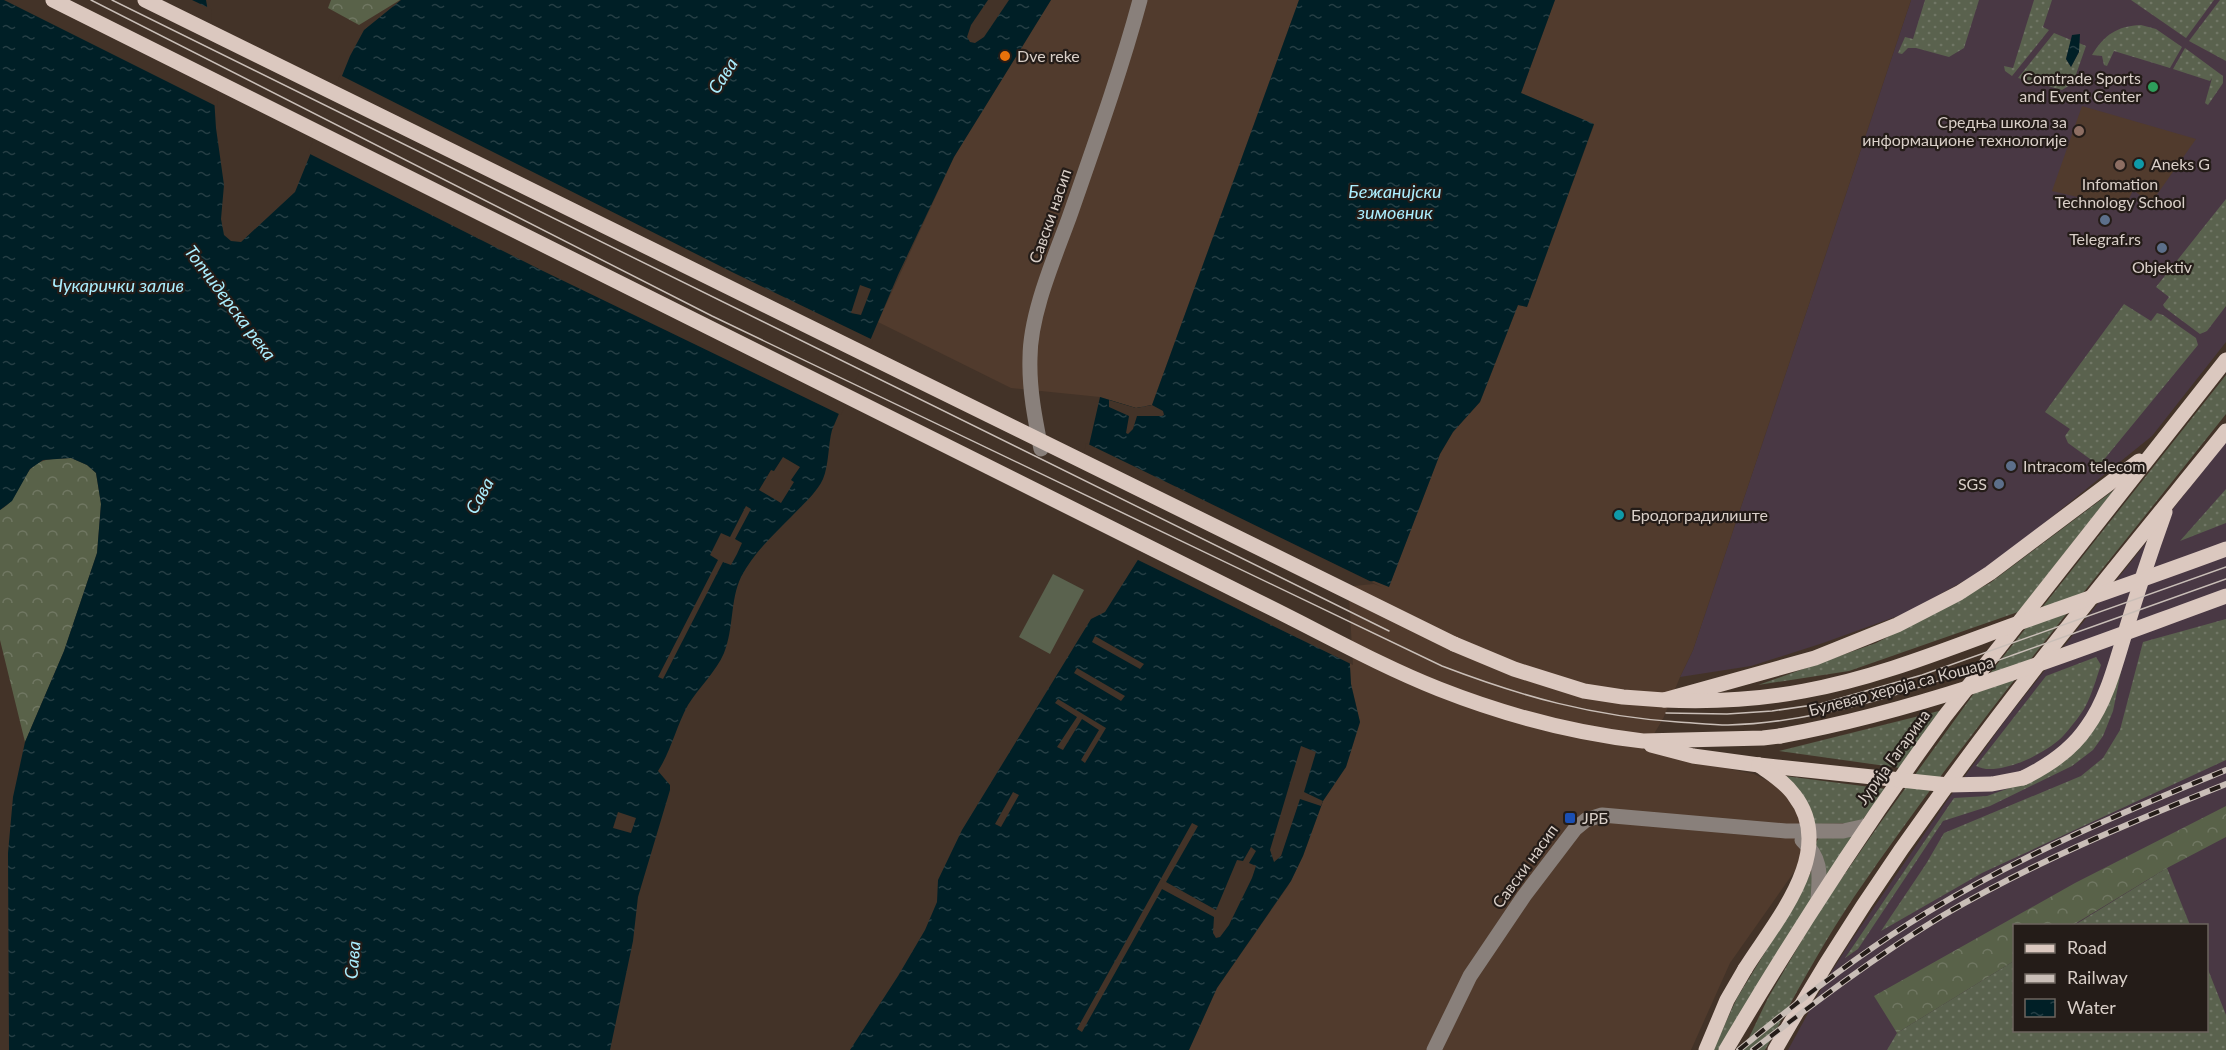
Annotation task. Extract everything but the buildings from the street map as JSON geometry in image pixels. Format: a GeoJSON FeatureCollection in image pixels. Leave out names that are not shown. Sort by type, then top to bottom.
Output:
{"type":"FeatureCollection","features":[{"type":"Feature","properties":{"kind":"main road","name":"Булевар хероја са Кошара"},"geometry":{"type":"LineString","coordinates":[[52,0],[1257,601],[1436,688],[1541,724],[1601,736],[1643,741],[1763,738],[1858,720],[2000,678],[2226,596]]}},
{"type":"Feature","properties":{"kind":"main road","name":"Булевар хероја са Кошара"},"geometry":{"type":"LineString","coordinates":[[145,0],[1454,644],[1514,669],[1584,691],[1623,697],[1705,702],[1777,696],[1836,684],[1896,667],[2226,549]]}},
{"type":"Feature","properties":{"kind":"main road","name":"Јурија Гагарина"},"geometry":{"type":"LineString","coordinates":[[1726,1050],[1818,899],[1866,826],[1945,716],[2226,360]]}},
{"type":"Feature","properties":{"kind":"main road"},"geometry":{"type":"LineString","coordinates":[[1775,1050],[1846,932],[1939,796],[2010,701],[2226,431]]}},
{"type":"Feature","properties":{"kind":"main road"},"geometry":{"type":"LineString","coordinates":[[1664,700],[1815,658],[1855,644],[1959,593],[2015,555],[2162,442]]}},
{"type":"Feature","properties":{"kind":"main road"},"geometry":{"type":"LineString","coordinates":[[1643,741],[1658,748],[1693,756],[1948,785],[1992,784],[2023,778],[2065,752],[2088,727],[2116,661],[2170,500]]}},
{"type":"Feature","properties":{"kind":"main road"},"geometry":{"type":"LineString","coordinates":[[1706,1050],[1727,1000],[1794,893],[1805,867],[1809,847],[1806,819],[1798,800],[1782,782],[1759,765]]}},
{"type":"Feature","properties":{"kind":"street","name":"Савски насип"},"geometry":{"type":"LineString","coordinates":[[1041,449],[1031,381],[1032,339],[1045,287],[1120,71],[1140,0]]}},
{"type":"Feature","properties":{"kind":"street","name":"Савски насип"},"geometry":{"type":"LineString","coordinates":[[1434,1050],[1470,976],[1566,838],[1586,820],[1602,815],[1786,831],[1843,831],[1866,826]]}},
{"type":"Feature","properties":{"kind":"street"},"geometry":{"type":"LineString","coordinates":[[1786,831],[1803,841],[1815,855],[1820,870],[1818,899]]}},
{"type":"Feature","properties":{"kind":"shaded area"},"geometry":{"type":"Polygon","coordinates":[[[1051,0],[1299,0],[1152,405],[1136,408],[1100,397],[1011,388],[878,322],[954,157],[1051,0]]]}},
{"type":"Feature","properties":{"kind":"shaded area"},"geometry":{"type":"Polygon","coordinates":[[[1555,0],[1911,0],[1693,650],[1663,719],[1644,750],[1687,754],[1701,763],[1754,774],[1770,782],[1792,797],[1796,803],[1806,855],[1730,963],[1691,1050],[1189,1050],[1217,988],[1288,886],[1303,856],[1323,801],[1346,767],[1360,722],[1351,684],[1346,597],[1352,584],[1375,581],[1389,586],[1440,454],[1453,432],[1480,402],[1518,305],[1527,307],[1594,125],[1521,93],[1555,0]]]}},
{"type":"Feature","properties":{"kind":"shaded area"},"geometry":{"type":"Polygon","coordinates":[[[1911,0],[2226,0],[2226,342],[2152,436],[1991,566],[1906,613],[1823,643],[1751,666],[1680,677],[1693,650],[1911,0]]]}},
{"type":"Feature","properties":{"kind":"shaded area","name":"Infomation Technology School"},"geometry":{"type":"Polygon","coordinates":[[[2082,106],[2196,139],[2151,203],[2133,190],[2125,208],[2052,191],[2082,106]]]}},
{"type":"Feature","properties":{"kind":"shaded area"},"geometry":{"type":"Polygon","coordinates":[[[2226,442],[2226,1050],[1788,1050],[1825,982],[1849,944],[1946,802],[2007,718],[2226,442]]]}},
{"type":"Feature","properties":{"kind":"green space"},"geometry":{"type":"Polygon","coordinates":[[[331,0],[400,0],[359,25],[328,8],[331,0]]]}},
{"type":"Feature","properties":{"kind":"green space"},"geometry":{"type":"Polygon","coordinates":[[[1925,0],[1979,0],[1964,48],[1949,57],[1916,48],[1908,48],[1902,54],[1898,53],[1905,37],[1913,39],[1925,0]]]}},
{"type":"Feature","properties":{"kind":"green space"},"geometry":{"type":"Polygon","coordinates":[[[2034,0],[2052,0],[2043,27],[2049,30],[2012,76],[2005,71],[2004,66],[2013,68],[2034,0]]]}},
{"type":"Feature","properties":{"kind":"green space"},"geometry":{"type":"Polygon","coordinates":[[[2131,0],[2214,0],[2186,38],[2131,0]]]}},
{"type":"Feature","properties":{"kind":"green space"},"geometry":{"type":"Polygon","coordinates":[[[2220,0],[2226,0],[2226,61],[2189,41],[2220,0]]]}},
{"type":"Feature","properties":{"kind":"green space"},"geometry":{"type":"Polygon","coordinates":[[[2141,25],[2156,29],[2182,47],[2170,68],[2114,51],[2107,66],[2104,65],[2102,56],[2092,55],[2101,42],[2112,33],[2125,27],[2141,25]]]}},
{"type":"Feature","properties":{"kind":"green space"},"geometry":{"type":"Polygon","coordinates":[[[2054,33],[2071,40],[2066,59],[2071,67],[2079,52],[2079,43],[2086,46],[2073,83],[2062,90],[2018,78],[2054,33]]]}},
{"type":"Feature","properties":{"kind":"green space"},"geometry":{"type":"Polygon","coordinates":[[[2185,48],[2223,76],[2223,83],[2208,105],[2205,103],[2212,78],[2210,81],[2173,69],[2185,48]]]}},
{"type":"Feature","properties":{"kind":"green space"},"geometry":{"type":"Polygon","coordinates":[[[2226,199],[2226,306],[2207,331],[2200,334],[2165,308],[2163,305],[2169,297],[2156,287],[2226,199]]]}},
{"type":"Feature","properties":{"kind":"green space"},"geometry":{"type":"Polygon","coordinates":[[[2124,304],[2151,321],[2157,313],[2163,315],[2196,338],[2198,345],[2102,462],[2097,464],[2068,443],[2065,436],[2070,429],[2045,412],[2124,304]]]}},
{"type":"Feature","properties":{"kind":"green space"},"geometry":{"type":"Polygon","coordinates":[[[2226,375],[2226,414],[2036,652],[1898,835],[1830,934],[1765,1050],[1743,1050],[1768,998],[1819,911],[1883,819],[1972,696],[2226,375]]]}},
{"type":"Feature","properties":{"kind":"green space"},"geometry":{"type":"Polygon","coordinates":[[[71,458],[87,465],[96,473],[101,504],[97,553],[64,651],[25,742],[0,640],[0,510],[12,499],[36,464],[49,459],[71,458]]]}},
{"type":"Feature","properties":{"kind":"green space"},"geometry":{"type":"Polygon","coordinates":[[[2226,489],[2226,523],[2180,541],[2226,489]]]}},
{"type":"Feature","properties":{"kind":"green space"},"geometry":{"type":"Polygon","coordinates":[[[2114,490],[2018,612],[1849,671],[1758,685],[1876,643],[1990,583],[2114,490]]]}},
{"type":"Feature","properties":{"kind":"green space"},"geometry":{"type":"Polygon","coordinates":[[[1053,574],[1084,590],[1050,654],[1019,637],[1053,574]]]}},
{"type":"Feature","properties":{"kind":"green space"},"geometry":{"type":"Polygon","coordinates":[[[2226,619],[2226,760],[1982,873],[1881,931],[1944,833],[2081,776],[2103,758],[2120,730],[2143,642],[2226,619]]]}},
{"type":"Feature","properties":{"kind":"green space"},"geometry":{"type":"Polygon","coordinates":[[[2096,657],[2101,665],[2087,704],[2057,742],[2010,766],[1985,769],[1976,766],[2046,676],[2096,657]]]}},
{"type":"Feature","properties":{"kind":"green space"},"geometry":{"type":"Polygon","coordinates":[[[2124,657],[2113,711],[2103,736],[2093,750],[2072,766],[1990,806],[1943,821],[1858,949],[1845,958],[1954,798],[1987,796],[2018,785],[2070,754],[2124,657]]]}},
{"type":"Feature","properties":{"kind":"green space"},"geometry":{"type":"Polygon","coordinates":[[[1943,710],[1900,768],[1779,751],[1943,710]]]}},
{"type":"Feature","properties":{"kind":"green space"},"geometry":{"type":"Polygon","coordinates":[[[1785,776],[1886,789],[1860,823],[1815,824],[1785,776]]]}},
{"type":"Feature","properties":{"kind":"green space"},"geometry":{"type":"Polygon","coordinates":[[[2226,806],[2226,837],[2167,868],[2075,924],[2013,924],[2013,962],[1897,1033],[1874,996],[2075,883],[2226,806]]]}},
{"type":"Feature","properties":{"kind":"green space"},"geometry":{"type":"Polygon","coordinates":[[[1855,836],[1824,882],[1815,844],[1819,837],[1855,836]]]}},
{"type":"Feature","properties":{"kind":"green space"},"geometry":{"type":"Polygon","coordinates":[[[1813,868],[1813,897],[1720,1050],[1713,1050],[1737,998],[1796,902],[1813,868]]]}},
{"type":"Feature","properties":{"kind":"green space"},"geometry":{"type":"Polygon","coordinates":[[[2167,868],[2190,924],[2076,924],[2167,868]]]}},
{"type":"Feature","properties":{"kind":"green space"},"geometry":{"type":"Polygon","coordinates":[[[2013,962],[2013,1032],[2208,1032],[2208,970],[2226,1015],[2226,1050],[1887,1050],[1897,1033],[2013,962]]]}},
{"type":"Feature","properties":{"kind":"water"},"geometry":{"type":"Polygon","coordinates":[[[0,0],[206,0],[216,128],[224,185],[221,219],[224,235],[231,241],[241,242],[295,192],[350,56],[364,30],[401,0],[1051,0],[954,157],[898,275],[832,430],[823,479],[813,494],[757,553],[741,577],[735,595],[724,653],[717,667],[688,705],[658,771],[670,785],[670,790],[638,897],[633,941],[610,1050],[9,1050],[8,853],[13,797],[25,742],[64,651],[97,553],[101,504],[96,473],[87,465],[71,458],[43,460],[30,469],[12,501],[0,510],[0,0]]]}},
{"type":"Feature","properties":{"kind":"water","name":"Бежанијски зимовник"},"geometry":{"type":"Polygon","coordinates":[[[1299,0],[1555,0],[1521,93],[1594,124],[1527,307],[1518,305],[1480,402],[1453,432],[1440,454],[1389,587],[1374,581],[1352,584],[1346,597],[1351,684],[1360,722],[1346,767],[1323,801],[1303,856],[1291,881],[1217,988],[1189,1050],[850,1050],[925,930],[937,902],[938,880],[962,830],[1091,619],[1105,612],[1146,547],[1159,490],[1087,454],[1100,397],[1136,408],[1152,405],[1299,0]]]}},
{"type":"Feature","properties":{"kind":"water"},"geometry":{"type":"Polygon","coordinates":[[[2080,34],[2079,52],[2071,67],[2066,59],[2072,35],[2080,34]]]}},
{"type":"Feature","properties":{"kind":"pier"},"geometry":{"type":"Polygon","coordinates":[[[4,0],[192,0],[211,9],[218,107],[4,0]]]}},
{"type":"Feature","properties":{"kind":"pier"},"geometry":{"type":"Polygon","coordinates":[[[988,0],[1009,0],[984,37],[975,43],[970,42],[967,37],[971,25],[988,0]]]}},
{"type":"Feature","properties":{"kind":"pier"},"geometry":{"type":"Polygon","coordinates":[[[340,75],[734,273],[873,340],[841,415],[543,271],[308,153],[340,75]]]}},
{"type":"Feature","properties":{"kind":"pier"},"geometry":{"type":"Polygon","coordinates":[[[860,285],[871,289],[861,315],[851,313],[860,285]]]}},
{"type":"Feature","properties":{"kind":"pier"},"geometry":{"type":"Polygon","coordinates":[[[1109,400],[1136,408],[1152,405],[1163,411],[1164,415],[1137,416],[1133,429],[1128,434],[1126,433],[1129,416],[1109,407],[1109,400]]]}},
{"type":"Feature","properties":{"kind":"pier"},"geometry":{"type":"Polygon","coordinates":[[[1086,443],[1382,587],[1374,584],[1353,586],[1349,597],[1353,665],[1136,559],[1143,546],[1156,492],[1084,454],[1086,443]]]}},
{"type":"Feature","properties":{"kind":"pier"},"geometry":{"type":"Polygon","coordinates":[[[783,457],[800,467],[791,480],[794,482],[781,503],[759,490],[771,470],[774,471],[783,457]]]}},
{"type":"Feature","properties":{"kind":"pier"},"geometry":{"type":"Polygon","coordinates":[[[746,506],[751,509],[735,539],[742,543],[737,554],[731,565],[723,562],[663,679],[658,677],[718,560],[710,555],[721,533],[730,537],[746,506]]]}},
{"type":"Feature","properties":{"kind":"pier"},"geometry":{"type":"Polygon","coordinates":[[[1095,636],[1144,664],[1140,669],[1092,642],[1095,636]]]}},
{"type":"Feature","properties":{"kind":"pier"},"geometry":{"type":"Polygon","coordinates":[[[1077,668],[1125,696],[1121,701],[1074,673],[1077,668]]]}},
{"type":"Feature","properties":{"kind":"pier"},"geometry":{"type":"Polygon","coordinates":[[[1058,699],[1106,728],[1085,763],[1081,760],[1099,730],[1082,719],[1063,750],[1057,747],[1077,717],[1055,703],[1058,699]]]}},
{"type":"Feature","properties":{"kind":"pier"},"geometry":{"type":"Polygon","coordinates":[[[1301,746],[1316,752],[1304,792],[1323,801],[1321,806],[1300,799],[1281,856],[1274,862],[1270,850],[1301,746]]]}},
{"type":"Feature","properties":{"kind":"pier"},"geometry":{"type":"Polygon","coordinates":[[[1013,792],[1019,795],[1001,827],[995,824],[1013,792]]]}},
{"type":"Feature","properties":{"kind":"pier"},"geometry":{"type":"Polygon","coordinates":[[[618,812],[636,818],[631,833],[613,828],[618,812]]]}},
{"type":"Feature","properties":{"kind":"pier"},"geometry":{"type":"Polygon","coordinates":[[[1192,823],[1198,826],[1166,882],[1216,910],[1237,860],[1243,861],[1251,847],[1256,851],[1249,863],[1256,866],[1252,878],[1229,925],[1220,937],[1216,938],[1213,933],[1214,917],[1162,889],[1082,1032],[1077,1029],[1192,823]]]}},
{"type":"Feature","properties":{"kind":"tram line"},"geometry":{"type":"LineString","coordinates":[[91,0],[712,316],[1442,666],[1530,696],[1587,710],[1678,722],[1728,725],[1801,717],[1908,691],[2226,579]]}},
{"type":"Feature","properties":{"kind":"tram line"},"geometry":{"type":"LineString","coordinates":[[112,0],[1389,631]]}},
{"type":"Feature","properties":{"kind":"tram line"},"geometry":{"type":"LineString","coordinates":[[1666,713],[1727,714],[1772,711],[1820,704],[1922,675],[2226,567]]}},
{"type":"Feature","properties":{"kind":"railway"},"geometry":{"type":"LineString","coordinates":[[1739,1050],[1853,961],[1901,928],[1962,892],[2036,853],[2226,770]]}},
{"type":"Feature","properties":{"kind":"railway"},"geometry":{"type":"LineString","coordinates":[[1753,1050],[1822,997],[1942,916],[2011,878],[2081,845],[2226,784]]}},
{"type":"Feature","properties":{"kind":"place","name":"Dve reke"},"geometry":{"type":"Point","coordinates":[1005,56]}},
{"type":"Feature","properties":{"kind":"place","name":"Comtrade Sports and Event Center"},"geometry":{"type":"Point","coordinates":[2153,87]}},
{"type":"Feature","properties":{"kind":"place","name":"Средња школа за информационе технологије"},"geometry":{"type":"Point","coordinates":[2079,131]}},
{"type":"Feature","properties":{"kind":"place","name":"Aneks G"},"geometry":{"type":"Point","coordinates":[2139,164]}},
{"type":"Feature","properties":{"kind":"place","name":"Infomation Technology School"},"geometry":{"type":"Point","coordinates":[2120,165]}},
{"type":"Feature","properties":{"kind":"place","name":"Telegraf.rs"},"geometry":{"type":"Point","coordinates":[2105,220]}},
{"type":"Feature","properties":{"kind":"place","name":"Objektiv"},"geometry":{"type":"Point","coordinates":[2162,248]}},
{"type":"Feature","properties":{"kind":"place","name":"Intracom telecom"},"geometry":{"type":"Point","coordinates":[2011,466]}},
{"type":"Feature","properties":{"kind":"place","name":"SGS"},"geometry":{"type":"Point","coordinates":[1999,484]}},
{"type":"Feature","properties":{"kind":"place","name":"Бродоградилиште"},"geometry":{"type":"Point","coordinates":[1619,515]}},
{"type":"Feature","properties":{"kind":"place","name":"ЈРБ"},"geometry":{"type":"Point","coordinates":[1570,818]}},
{"type":"Feature","properties":{"kind":"water label","name":"Сава"},"geometry":{"type":"Point","coordinates":[723,76]}},
{"type":"Feature","properties":{"kind":"water label","name":"Чукарички залив"},"geometry":{"type":"Point","coordinates":[118,286]}},
{"type":"Feature","properties":{"kind":"water label","name":"Топчидерска река"},"geometry":{"type":"Point","coordinates":[230,303]}},
{"type":"Feature","properties":{"kind":"water label","name":"Сава"},"geometry":{"type":"Point","coordinates":[480,496]}},
{"type":"Feature","properties":{"kind":"water label","name":"Сава"},"geometry":{"type":"Point","coordinates":[353,960]}}]}
